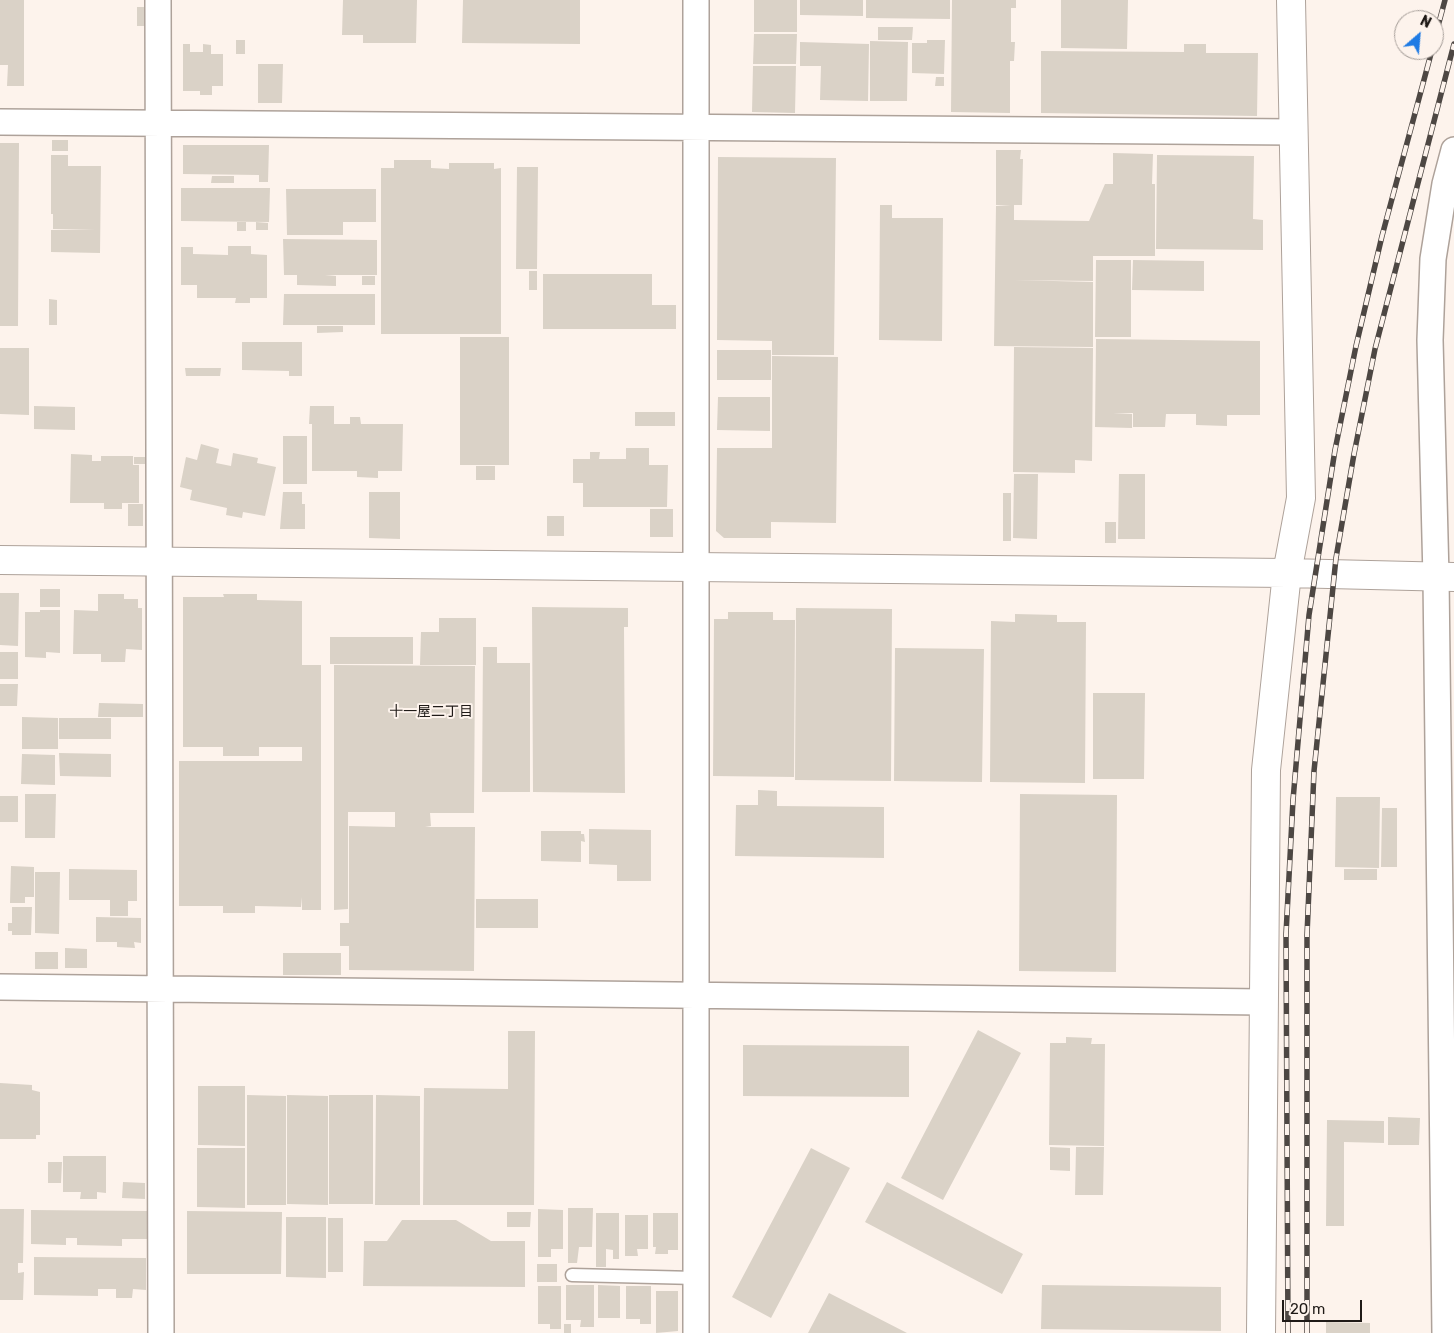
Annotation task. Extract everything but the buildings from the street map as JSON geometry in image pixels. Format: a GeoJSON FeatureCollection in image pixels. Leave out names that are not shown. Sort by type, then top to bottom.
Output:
{"type":"FeatureCollection","features":[{"type":"Feature","properties":{"kind":"street"},"geometry":{"type":"LineString","coordinates":[[158,0],[161,1333]]}},
{"type":"Feature","properties":{"kind":"street"},"geometry":{"type":"LineString","coordinates":[[696,0],[696,1333]]}},
{"type":"Feature","properties":{"kind":"street"},"geometry":{"type":"LineString","coordinates":[[1262,1333],[1266,770],[1288,573],[1301,498],[1291,0]]}},
{"type":"Feature","properties":{"kind":"street"},"geometry":{"type":"LineString","coordinates":[[0,122],[1294,132]]}},
{"type":"Feature","properties":{"kind":"street"},"geometry":{"type":"LineString","coordinates":[[1445,1333],[1448,991],[1445,577],[1430,340],[1433,259],[1445,184],[1454,150]]}},
{"type":"Feature","properties":{"kind":"street"},"geometry":{"type":"LineString","coordinates":[[0,560],[1288,573],[1445,577]]}},
{"type":"Feature","properties":{"kind":"street"},"geometry":{"type":"LineString","coordinates":[[0,987],[1263,1002]]}},
{"type":"Feature","properties":{"kind":"lane"},"geometry":{"type":"LineString","coordinates":[[572,1275],[696,1278]]}},
{"type":"Feature","properties":{"kind":"railway"},"geometry":{"type":"LineString","coordinates":[[1442,10],[1445,0]]}},
{"type":"Feature","properties":{"kind":"railway"},"geometry":{"type":"LineString","coordinates":[[1307,1333],[1307,935],[1314,771],[1336,558],[1375,349],[1454,44]]}},
{"type":"Feature","properties":{"kind":"railway"},"geometry":{"type":"LineString","coordinates":[[1288,1333],[1286,934],[1293,800],[1309,615],[1335,450],[1356,346],[1382,236],[1429,60]]}},
{"type":"Feature","properties":{"kind":"district","name":"十一屋二丁目"},"geometry":{"type":"Point","coordinates":[431,712]}}]}
